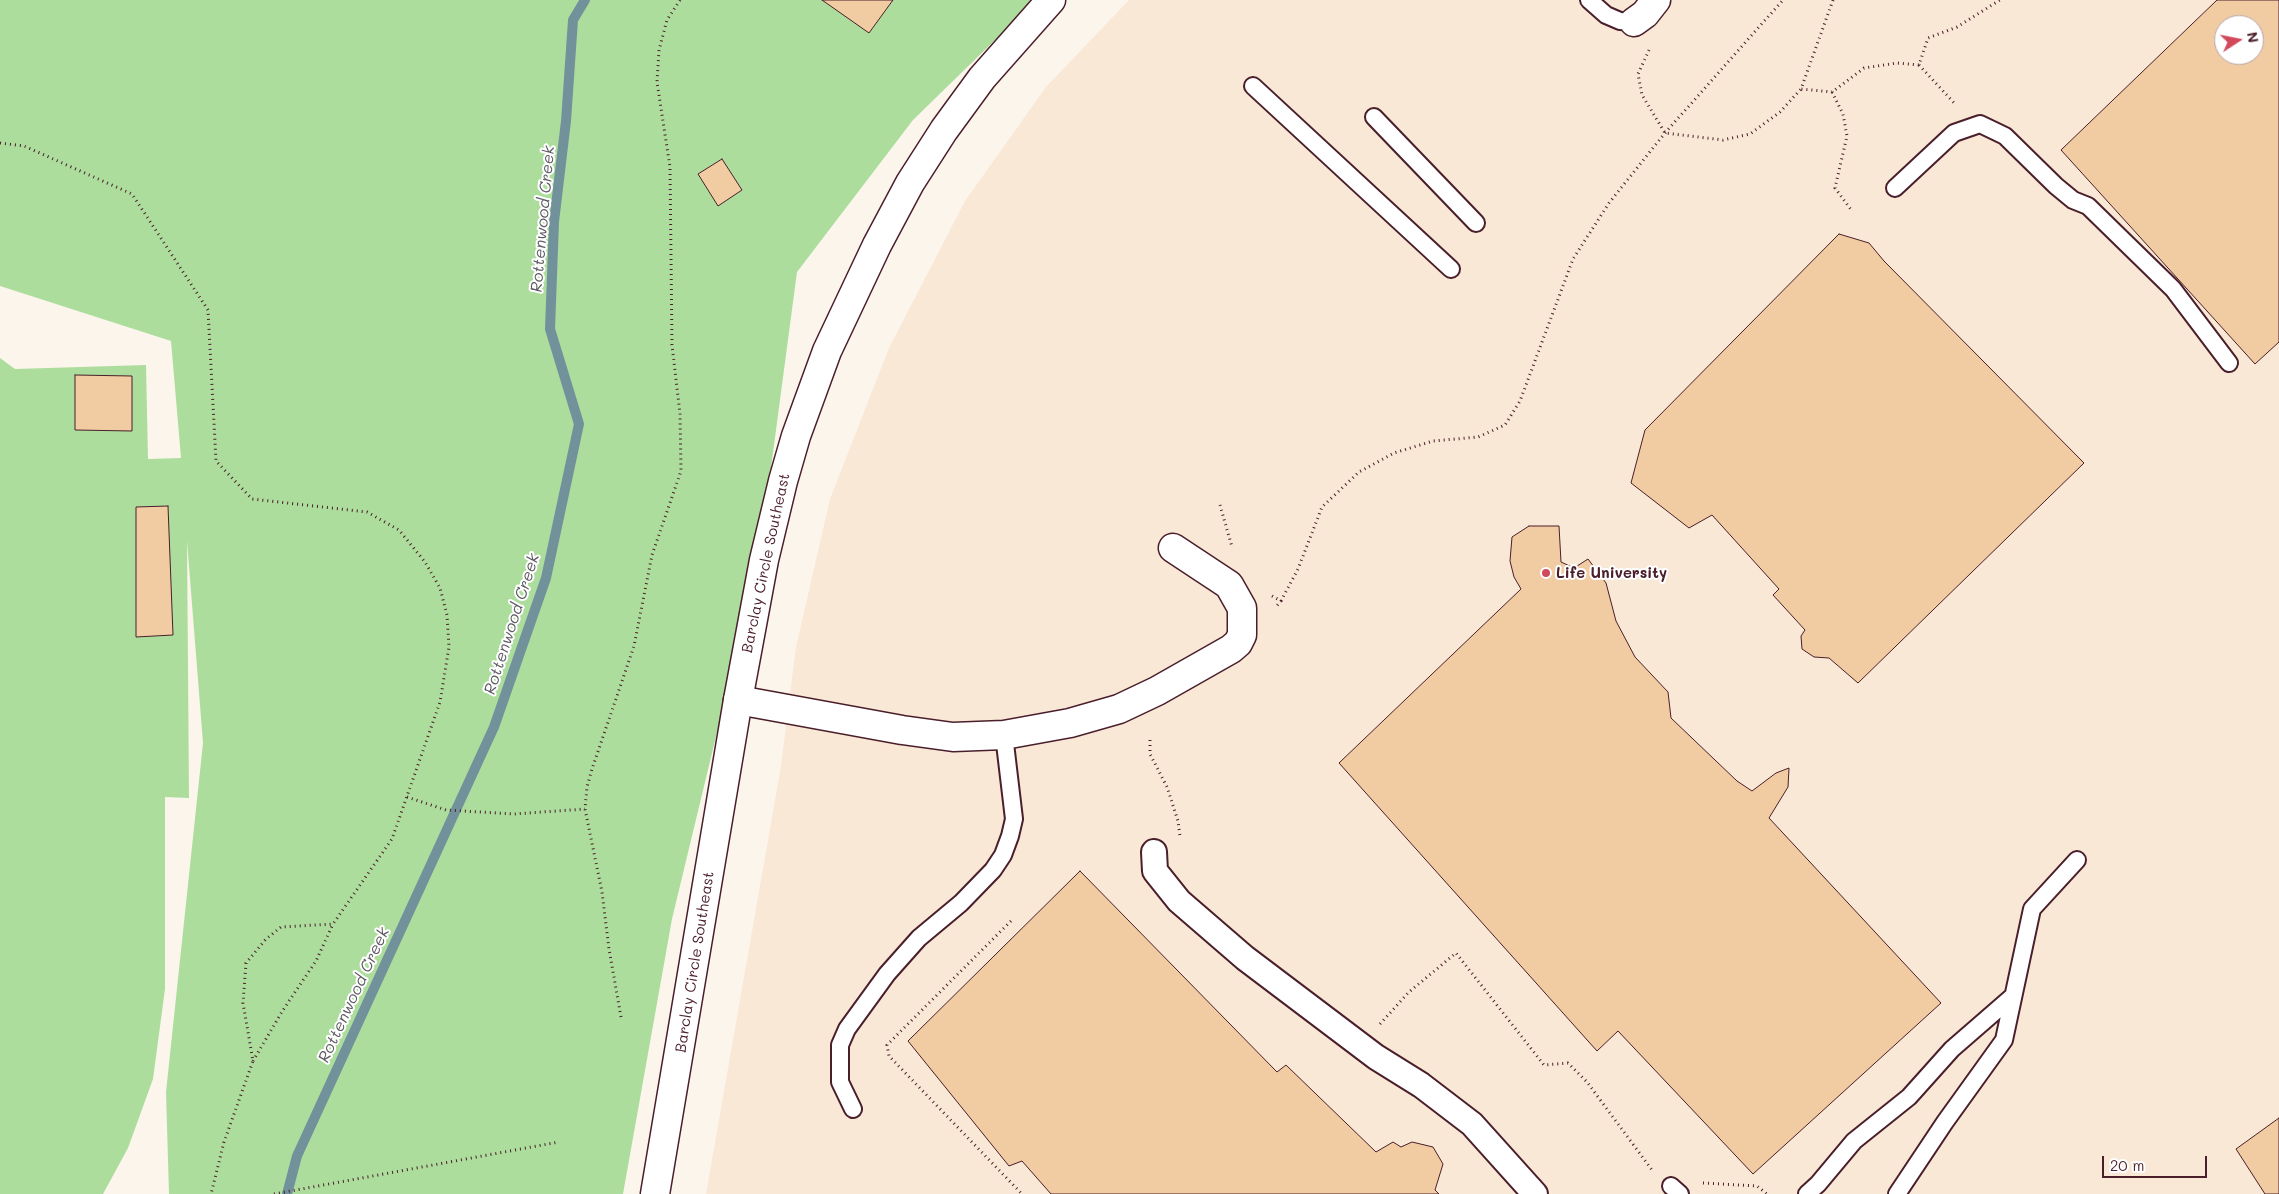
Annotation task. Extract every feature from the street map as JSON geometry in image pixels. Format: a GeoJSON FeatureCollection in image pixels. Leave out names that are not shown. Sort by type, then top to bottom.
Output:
{"type":"FeatureCollection","features":[{"type":"Feature","properties":{"kind":"street","name":"Barclay Circle Southeast"},"geometry":{"type":"LineString","coordinates":[[655,1194],[738,700],[764,560],[783,481],[799,427],[827,351],[877,245],[910,183],[939,138],[982,78],[1051,0]]}},
{"type":"Feature","properties":{"kind":"street"},"geometry":{"type":"LineString","coordinates":[[1634,22],[1645,14],[1656,0]]}},
{"type":"Feature","properties":{"kind":"street"},"geometry":{"type":"LineString","coordinates":[[738,700],[910,732],[953,737],[1004,735],[1070,723],[1118,708],[1157,691],[1231,649],[1238,643],[1242,634],[1242,608],[1229,585],[1173,548]]}},
{"type":"Feature","properties":{"kind":"street"},"geometry":{"type":"LineString","coordinates":[[1154,852],[1155,870],[1179,901],[1245,958],[1361,1045],[1421,1085],[1472,1124],[1535,1194]]}},
{"type":"Feature","properties":{"kind":"lane"},"geometry":{"type":"LineString","coordinates":[[1589,0],[1606,16],[1620,22],[1634,22]]}},
{"type":"Feature","properties":{"kind":"lane"},"geometry":{"type":"LineString","coordinates":[[1253,86],[1452,270]]}},
{"type":"Feature","properties":{"kind":"lane"},"geometry":{"type":"LineString","coordinates":[[1374,117],[1476,223]]}},
{"type":"Feature","properties":{"kind":"lane"},"geometry":{"type":"LineString","coordinates":[[1895,188],[1954,133],[1980,124],[2005,136],[2056,186],[2073,200],[2088,206],[2173,289],[2229,363]]}},
{"type":"Feature","properties":{"kind":"lane"},"geometry":{"type":"LineString","coordinates":[[853,1109],[840,1082],[839,1063],[840,1045],[852,1022],[893,967],[919,938],[977,888],[993,870],[1005,848],[1014,819],[1004,735]]}},
{"type":"Feature","properties":{"kind":"lane"},"geometry":{"type":"LineString","coordinates":[[1897,1194],[1945,1122],[2004,1040],[2032,909],[2077,860]]}},
{"type":"Feature","properties":{"kind":"lane"},"geometry":{"type":"LineString","coordinates":[[1807,1194],[1818,1184],[1854,1141],[1909,1097],[1952,1049],[2013,996]]}},
{"type":"Feature","properties":{"kind":"path"},"geometry":{"type":"LineString","coordinates":[[621,1017],[609,949],[602,892],[585,809],[587,787],[592,769],[634,646],[652,555],[681,471],[680,414],[672,345],[670,167],[657,82],[659,50],[667,20],[680,0]]}},
{"type":"Feature","properties":{"kind":"path"},"geometry":{"type":"LineString","coordinates":[[1281,601],[1298,569],[1322,507],[1358,472],[1394,453],[1433,441],[1478,437],[1505,425],[1520,401],[1573,259],[1610,203],[1665,133],[1783,0]]}},
{"type":"Feature","properties":{"kind":"path"},"geometry":{"type":"LineString","coordinates":[[1665,133],[1723,140],[1750,134],[1780,112],[1802,89],[1833,0]]}},
{"type":"Feature","properties":{"kind":"path"},"geometry":{"type":"LineString","coordinates":[[1919,65],[1928,38],[1957,27],[2000,0]]}},
{"type":"Feature","properties":{"kind":"path"},"geometry":{"type":"LineString","coordinates":[[1652,45],[1638,74],[1642,95],[1665,133]]}},
{"type":"Feature","properties":{"kind":"path"},"geometry":{"type":"LineString","coordinates":[[1802,89],[1832,92],[1864,68],[1897,63],[1919,65],[1956,106]]}},
{"type":"Feature","properties":{"kind":"path"},"geometry":{"type":"LineString","coordinates":[[1832,92],[1843,114],[1847,136],[1835,188],[1852,211]]}},
{"type":"Feature","properties":{"kind":"path"},"geometry":{"type":"LineString","coordinates":[[0,143],[24,146],[132,194],[208,310],[216,461],[252,499],[367,512],[399,530],[425,562],[440,588],[447,615],[449,647],[440,702],[392,840],[333,924],[316,961],[283,1010],[253,1061],[224,1142],[211,1194]]}},
{"type":"Feature","properties":{"kind":"path"},"geometry":{"type":"LineString","coordinates":[[1150,740],[1150,754],[1167,787]]}},
{"type":"Feature","properties":{"kind":"path"},"geometry":{"type":"LineString","coordinates":[[407,797],[446,810],[514,814],[585,809]]}},
{"type":"Feature","properties":{"kind":"path"},"geometry":{"type":"LineString","coordinates":[[1011,921],[887,1045],[889,1056],[1022,1194]]}},
{"type":"Feature","properties":{"kind":"path"},"geometry":{"type":"LineString","coordinates":[[253,1061],[243,1003],[246,963],[266,938],[281,927],[333,924]]}},
{"type":"Feature","properties":{"kind":"path"},"geometry":{"type":"LineString","coordinates":[[1361,1045],[1409,992],[1456,954],[1544,1065],[1568,1063],[1587,1082],[1648,1167],[1675,1190],[1717,1183],[1757,1186],[1767,1194]]}},
{"type":"Feature","properties":{"kind":"path"},"geometry":{"type":"LineString","coordinates":[[274,1194],[559,1142]]}},
{"type":"Feature","properties":{"kind":"shaded area","name":"Life University"},"geometry":{"type":"Polygon","coordinates":[[[1129,0],[2279,0],[2279,1194],[706,1194],[781,766],[796,647],[830,499],[889,348],[965,201],[1046,87],[1129,0]]]}},
{"type":"Feature","properties":{"kind":"green space"},"geometry":{"type":"Polygon","coordinates":[[[0,0],[1036,0],[913,120],[797,272],[759,558],[672,919],[623,1194],[169,1194],[166,1092],[203,743],[187,541],[189,798],[165,797],[165,989],[153,1079],[128,1148],[103,1194],[0,1194],[0,358],[15,369],[146,365],[148,459],[181,458],[171,341],[0,286],[0,0]]]}},
{"type":"Feature","properties":{"kind":"building"},"geometry":{"type":"Polygon","coordinates":[[[822,0],[893,0],[869,33],[822,0]]]}},
{"type":"Feature","properties":{"kind":"building"},"geometry":{"type":"Polygon","coordinates":[[[2217,0],[2279,0],[2279,342],[2255,364],[2061,150],[2217,0]]]}},
{"type":"Feature","properties":{"kind":"building"},"geometry":{"type":"Polygon","coordinates":[[[722,159],[742,190],[718,206],[698,174],[722,159]]]}},
{"type":"Feature","properties":{"kind":"building"},"geometry":{"type":"Polygon","coordinates":[[[1839,234],[1869,243],[1884,261],[2084,463],[1858,683],[1829,658],[1814,657],[1802,649],[1801,636],[1805,630],[1773,595],[1779,589],[1712,515],[1689,528],[1631,483],[1645,430],[1839,234]]]}},
{"type":"Feature","properties":{"kind":"building"},"geometry":{"type":"Polygon","coordinates":[[[75,375],[132,376],[132,431],[75,430],[75,375]]]}},
{"type":"Feature","properties":{"kind":"building"},"geometry":{"type":"Polygon","coordinates":[[[168,506],[173,635],[136,637],[136,507],[168,506]]]}},
{"type":"Feature","properties":{"kind":"building"},"geometry":{"type":"Polygon","coordinates":[[[1529,526],[1559,526],[1561,562],[1574,568],[1588,559],[1606,583],[1616,621],[1635,657],[1668,692],[1671,718],[1737,781],[1752,791],[1776,773],[1789,768],[1788,787],[1769,818],[1941,1003],[1753,1174],[1618,1031],[1597,1051],[1339,763],[1521,589],[1514,577],[1510,561],[1512,537],[1529,526]]]}},
{"type":"Feature","properties":{"kind":"building"},"geometry":{"type":"Polygon","coordinates":[[[1080,871],[1277,1072],[1286,1065],[1376,1152],[1393,1142],[1401,1147],[1412,1142],[1433,1147],[1443,1164],[1435,1190],[1439,1194],[1051,1194],[1022,1161],[1009,1166],[908,1041],[1080,871]]]}},
{"type":"Feature","properties":{"kind":"building"},"geometry":{"type":"Polygon","coordinates":[[[2279,1118],[2279,1194],[2265,1194],[2236,1149],[2279,1118]]]}},
{"type":"Feature","properties":{"kind":"waterway","name":"Rottenwood Creek"},"geometry":{"type":"LineString","coordinates":[[287,1194],[297,1156],[494,727],[546,578],[579,424],[550,329],[554,222],[566,121],[573,20],[585,0]]}},
{"type":"Feature","properties":{"kind":"place","name":"Life University"},"geometry":{"type":"Point","coordinates":[1546,573]}}]}
